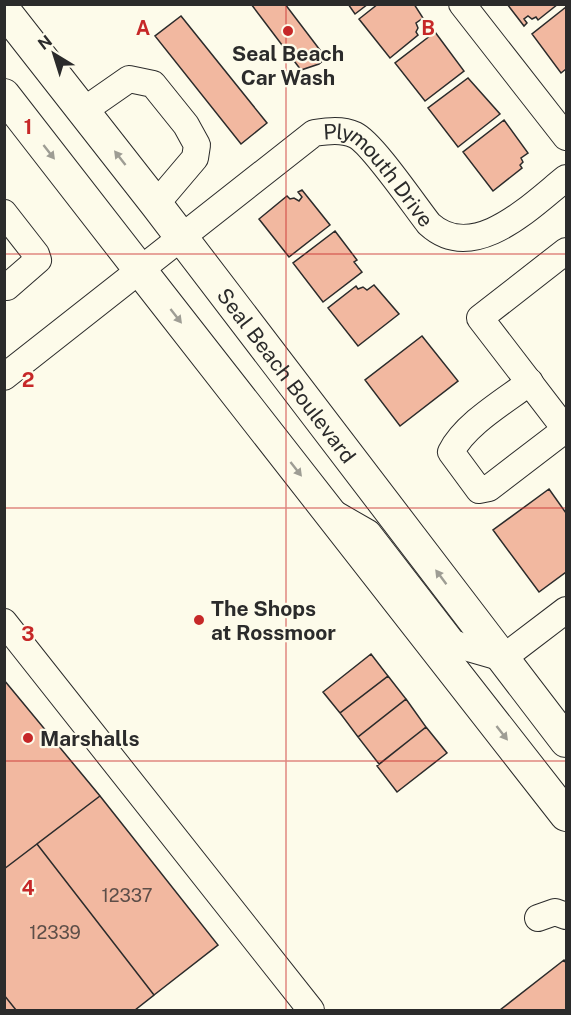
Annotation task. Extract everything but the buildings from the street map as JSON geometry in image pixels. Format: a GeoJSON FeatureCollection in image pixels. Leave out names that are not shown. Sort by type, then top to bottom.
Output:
{"type":"FeatureCollection","features":[{"type":"Feature","properties":{"kind":"main road","name":"Seal Beach Boulevard"},"geometry":{"type":"LineString","coordinates":[[4,10],[156,204],[567,741]]}},
{"type":"Feature","properties":{"kind":"main road"},"geometry":{"type":"LineString","coordinates":[[4,94],[567,814]]}},
{"type":"Feature","properties":{"kind":"street"},"geometry":{"type":"LineString","coordinates":[[462,4],[567,137]]}},
{"type":"Feature","properties":{"kind":"street"},"geometry":{"type":"LineString","coordinates":[[83,111],[129,79],[153,84],[186,125],[197,145],[195,158],[156,204]]}},
{"type":"Feature","properties":{"kind":"street","name":"Plymouth Drive"},"geometry":{"type":"LineString","coordinates":[[4,377],[314,133],[333,130],[355,135],[370,146],[429,224],[437,231],[457,237],[487,234],[505,226],[567,178]]}},
{"type":"Feature","properties":{"kind":"street"},"geometry":{"type":"LineString","coordinates":[[4,213],[36,254],[38,260],[7,287],[4,287]]}},
{"type":"Feature","properties":{"kind":"street"},"geometry":{"type":"LineString","coordinates":[[530,382],[456,441],[451,452],[479,490],[489,488],[566,429],[530,382],[480,318],[567,251]]}},
{"type":"Feature","properties":{"kind":"street"},"geometry":{"type":"LineString","coordinates":[[327,509],[368,533],[452,642],[503,658],[567,610]]}},
{"type":"Feature","properties":{"kind":"street"},"geometry":{"type":"LineString","coordinates":[[4,622],[311,1011]]}},
{"type":"Feature","properties":{"kind":"street"},"geometry":{"type":"LineString","coordinates":[[538,918],[555,912],[567,916]]}},
{"type":"Feature","properties":{"kind":"place","name":"Seal Beach Car Wash"},"geometry":{"type":"Point","coordinates":[288,31]}},
{"type":"Feature","properties":{"kind":"place","name":"The Shops at Rossmoor"},"geometry":{"type":"Point","coordinates":[199,620]}},
{"type":"Feature","properties":{"kind":"place","name":"Marshalls"},"geometry":{"type":"Point","coordinates":[28,738]}}]}
